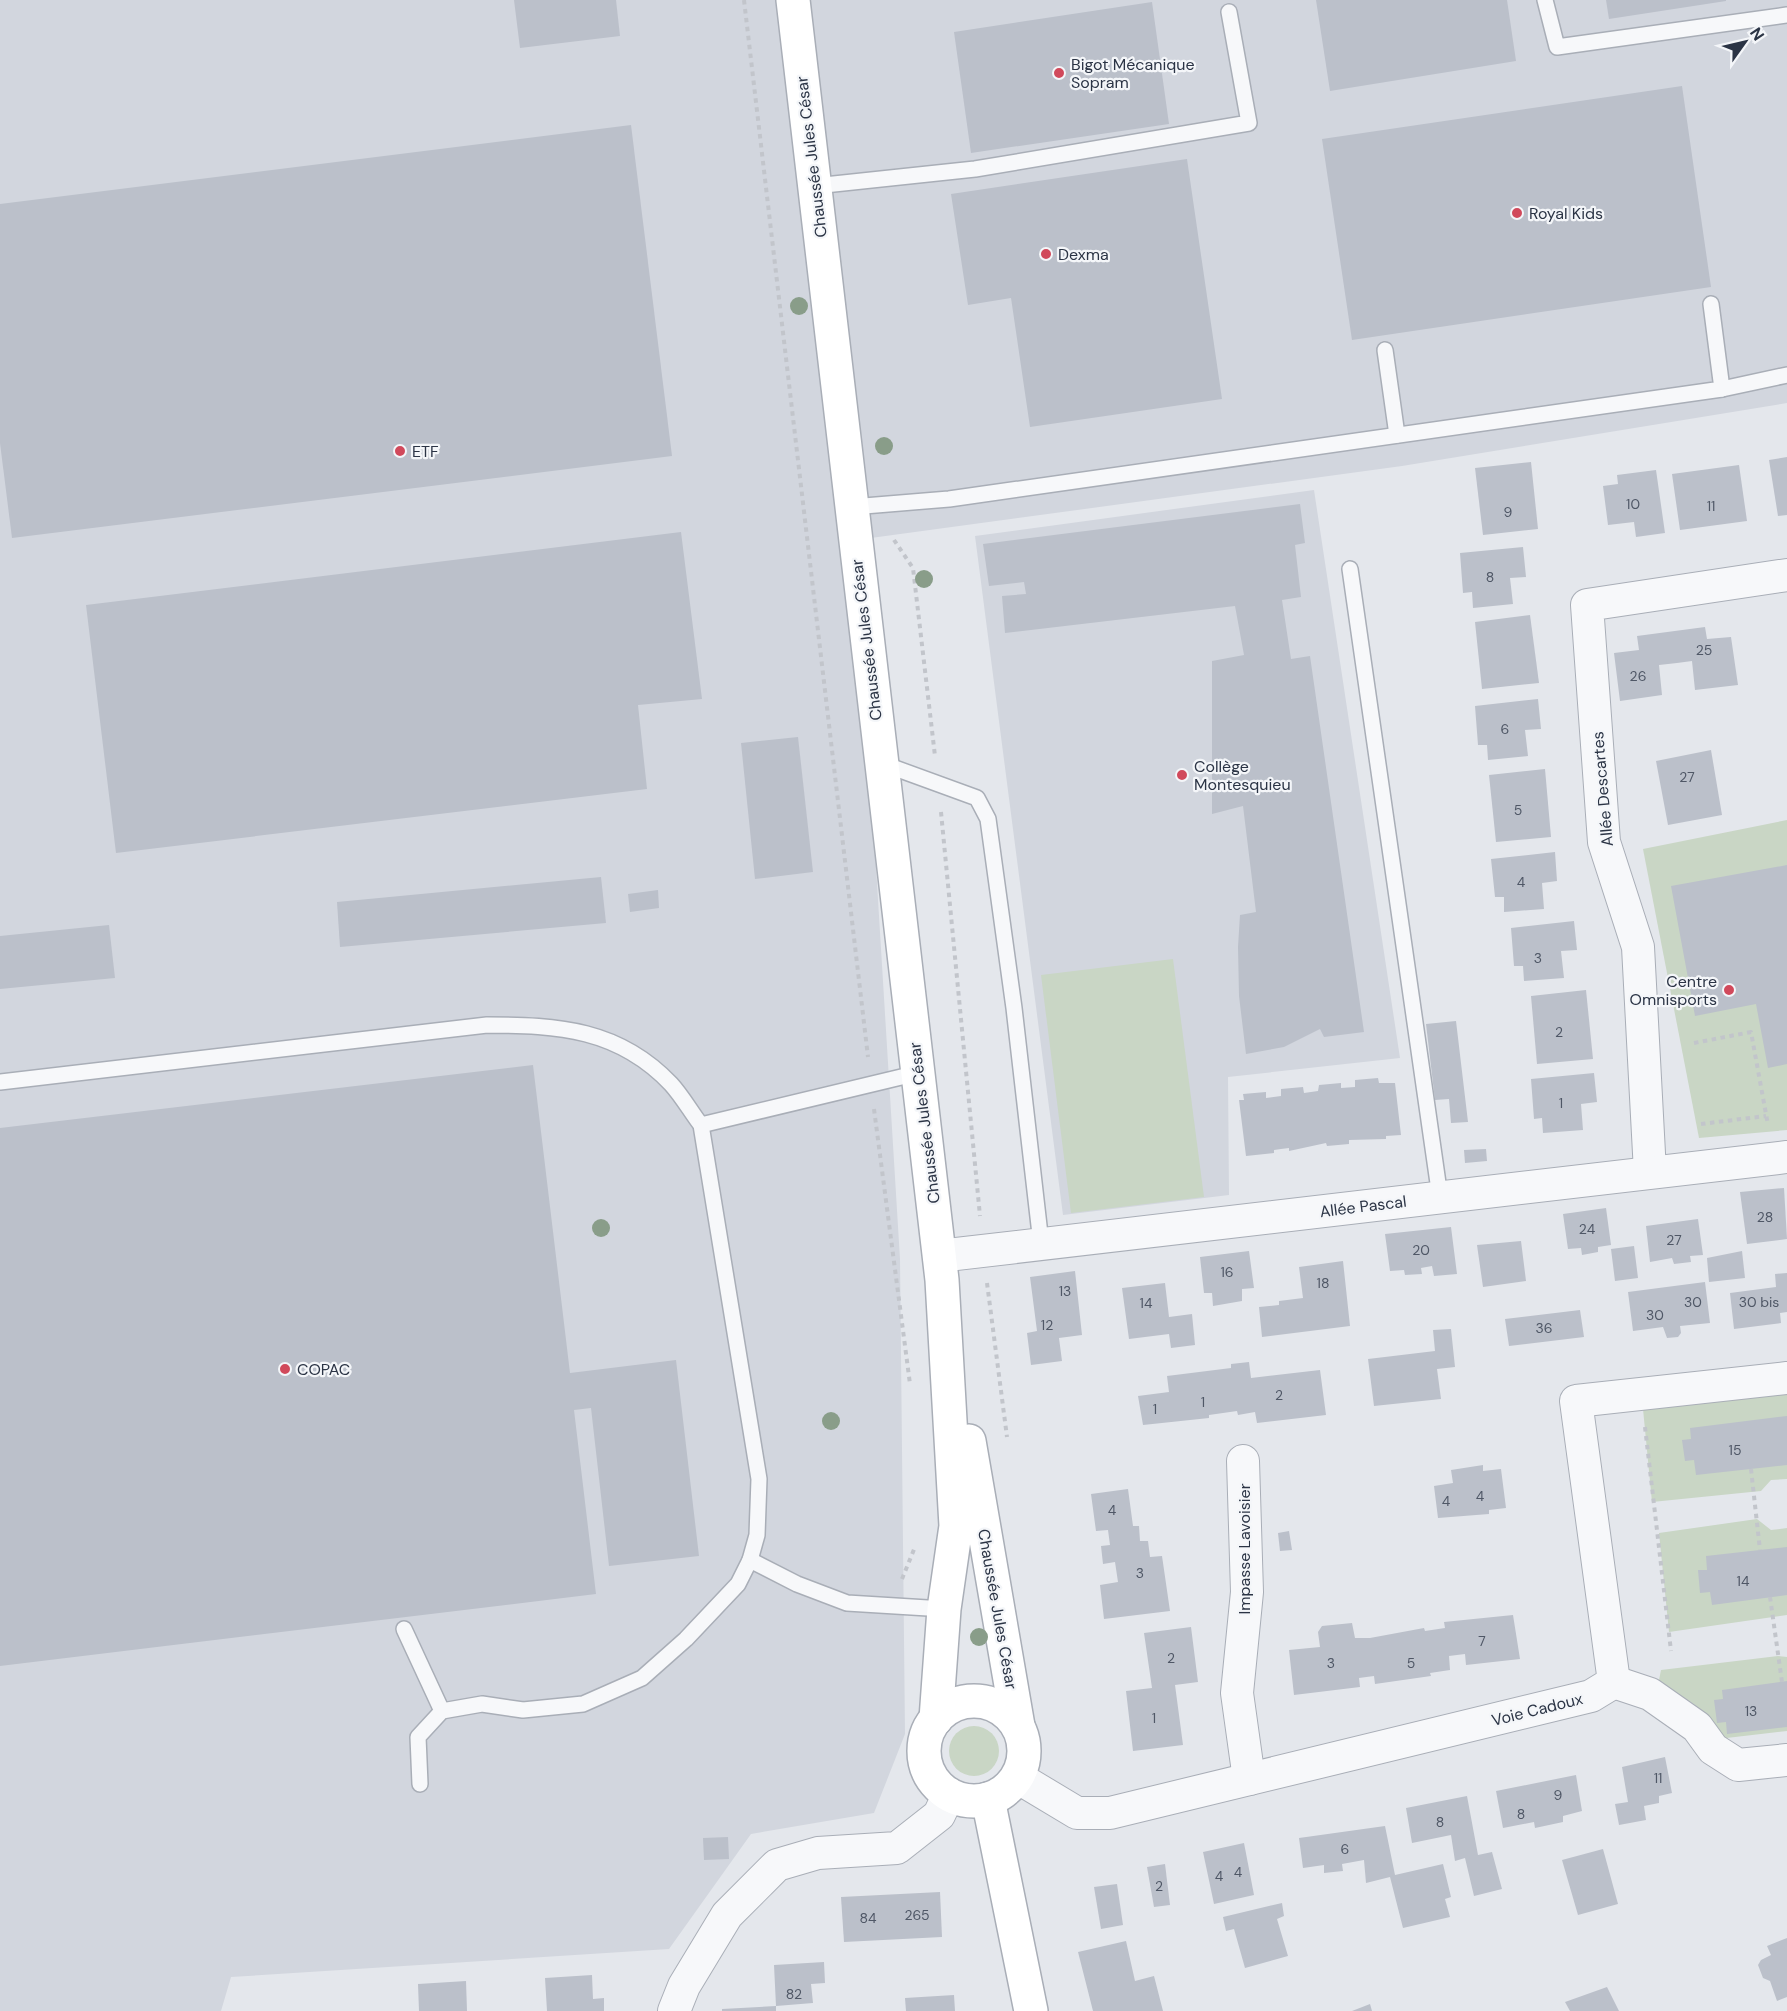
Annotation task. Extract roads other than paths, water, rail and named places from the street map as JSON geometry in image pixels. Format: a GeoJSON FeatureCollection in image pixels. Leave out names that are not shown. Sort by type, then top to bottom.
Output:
{"type":"FeatureCollection","features":[{"type":"Feature","properties":{"kind":"street","name":"Chaussée Jules César"},"geometry":{"type":"LineString","coordinates":[[793,0],[941,1268],[1018,1726]]}},
{"type":"Feature","properties":{"kind":"street","name":"Allée Descartes"},"geometry":{"type":"LineString","coordinates":[[1650,1172],[1638,947],[1604,842],[1587,605],[1787,575]]}},
{"type":"Feature","properties":{"kind":"street","name":"Allée Pascal"},"geometry":{"type":"LineString","coordinates":[[941,1268],[1041,1243],[1780,1158]]}},
{"type":"Feature","properties":{"kind":"street","name":"Chaussée Jules César"},"geometry":{"type":"LineString","coordinates":[[936,1719],[944,1609],[956,1526],[941,1268]]}},
{"type":"Feature","properties":{"kind":"street"},"geometry":{"type":"LineString","coordinates":[[1787,1378],[1576,1401],[1614,1682],[1650,1694],[1697,1727],[1713,1749],[1737,1765],[1787,1760]]}},
{"type":"Feature","properties":{"kind":"street","name":"Impasse Lavoisier"},"geometry":{"type":"LineString","coordinates":[[1243,1461],[1247,1592],[1237,1693],[1249,1779]]}},
{"type":"Feature","properties":{"kind":"street","name":"Voie Cadoux"},"geometry":{"type":"LineString","coordinates":[[1017,1777],[1077,1814],[1110,1813],[1591,1696],[1614,1682]]}},
{"type":"Feature","properties":{"kind":"street"},"geometry":{"type":"LineString","coordinates":[[979,1701],[994,1705],[1008,1714],[1018,1726],[1024,1743],[1024,1755],[1017,1777],[999,1794],[988,1799],[962,1799],[949,1794],[933,1779],[926,1765],[924,1748],[928,1733],[936,1719],[948,1708],[963,1702],[979,1701]]}},
{"type":"Feature","properties":{"kind":"street"},"geometry":{"type":"LineString","coordinates":[[674,2011],[684,1986],[727,1915],[777,1865],[818,1853],[897,1848],[939,1815],[949,1794]]}},
{"type":"Feature","properties":{"kind":"street"},"geometry":{"type":"LineString","coordinates":[[988,1799],[1031,2011]]}},
{"type":"Feature","properties":{"kind":"lane"},"geometry":{"type":"LineString","coordinates":[[1545,0],[1557,46],[1787,15]]}},
{"type":"Feature","properties":{"kind":"lane"},"geometry":{"type":"LineString","coordinates":[[815,186],[975,169],[1249,123],[1229,12]]}},
{"type":"Feature","properties":{"kind":"lane"},"geometry":{"type":"LineString","coordinates":[[1711,304],[1722,388]]}},
{"type":"Feature","properties":{"kind":"lane"},"geometry":{"type":"LineString","coordinates":[[1384,350],[1396,435]]}},
{"type":"Feature","properties":{"kind":"lane"},"geometry":{"type":"LineString","coordinates":[[852,507],[949,499],[1722,388],[1787,375]]}},
{"type":"Feature","properties":{"kind":"lane"},"geometry":{"type":"LineString","coordinates":[[1350,569],[1440,1197]]}},
{"type":"Feature","properties":{"kind":"lane"},"geometry":{"type":"LineString","coordinates":[[881,763],[977,798],[988,819],[1014,1008],[1041,1243]]}},
{"type":"Feature","properties":{"kind":"lane"},"geometry":{"type":"LineString","coordinates":[[0,1082],[487,1025],[544,1025],[591,1035],[628,1048],[671,1084],[701,1125],[759,1479],[757,1535],[750,1560],[738,1584],[686,1639],[642,1678],[584,1704],[524,1710],[482,1704],[442,1711],[418,1737],[420,1784]]}},
{"type":"Feature","properties":{"kind":"lane"},"geometry":{"type":"LineString","coordinates":[[701,1125],[918,1073]]}},
{"type":"Feature","properties":{"kind":"lane"},"geometry":{"type":"LineString","coordinates":[[750,1560],[797,1584],[848,1603],[944,1609]]}},
{"type":"Feature","properties":{"kind":"lane"},"geometry":{"type":"LineString","coordinates":[[404,1629],[442,1711]]}},
{"type":"Feature","properties":{"kind":"place","name":"Bigot Mécanique Sopram"},"geometry":{"type":"Point","coordinates":[1059,73]}},
{"type":"Feature","properties":{"kind":"place","name":"Royal Kids"},"geometry":{"type":"Point","coordinates":[1517,213]}},
{"type":"Feature","properties":{"kind":"place","name":"Dexma"},"geometry":{"type":"Point","coordinates":[1046,254]}},
{"type":"Feature","properties":{"kind":"place","name":"ETF"},"geometry":{"type":"Point","coordinates":[400,451]}},
{"type":"Feature","properties":{"kind":"place","name":"Collège Montesquieu"},"geometry":{"type":"Point","coordinates":[1182,775]}},
{"type":"Feature","properties":{"kind":"place","name":"Centre Omnisports"},"geometry":{"type":"Point","coordinates":[1729,990]}},
{"type":"Feature","properties":{"kind":"place","name":"COPAC"},"geometry":{"type":"Point","coordinates":[285,1369]}}]}
